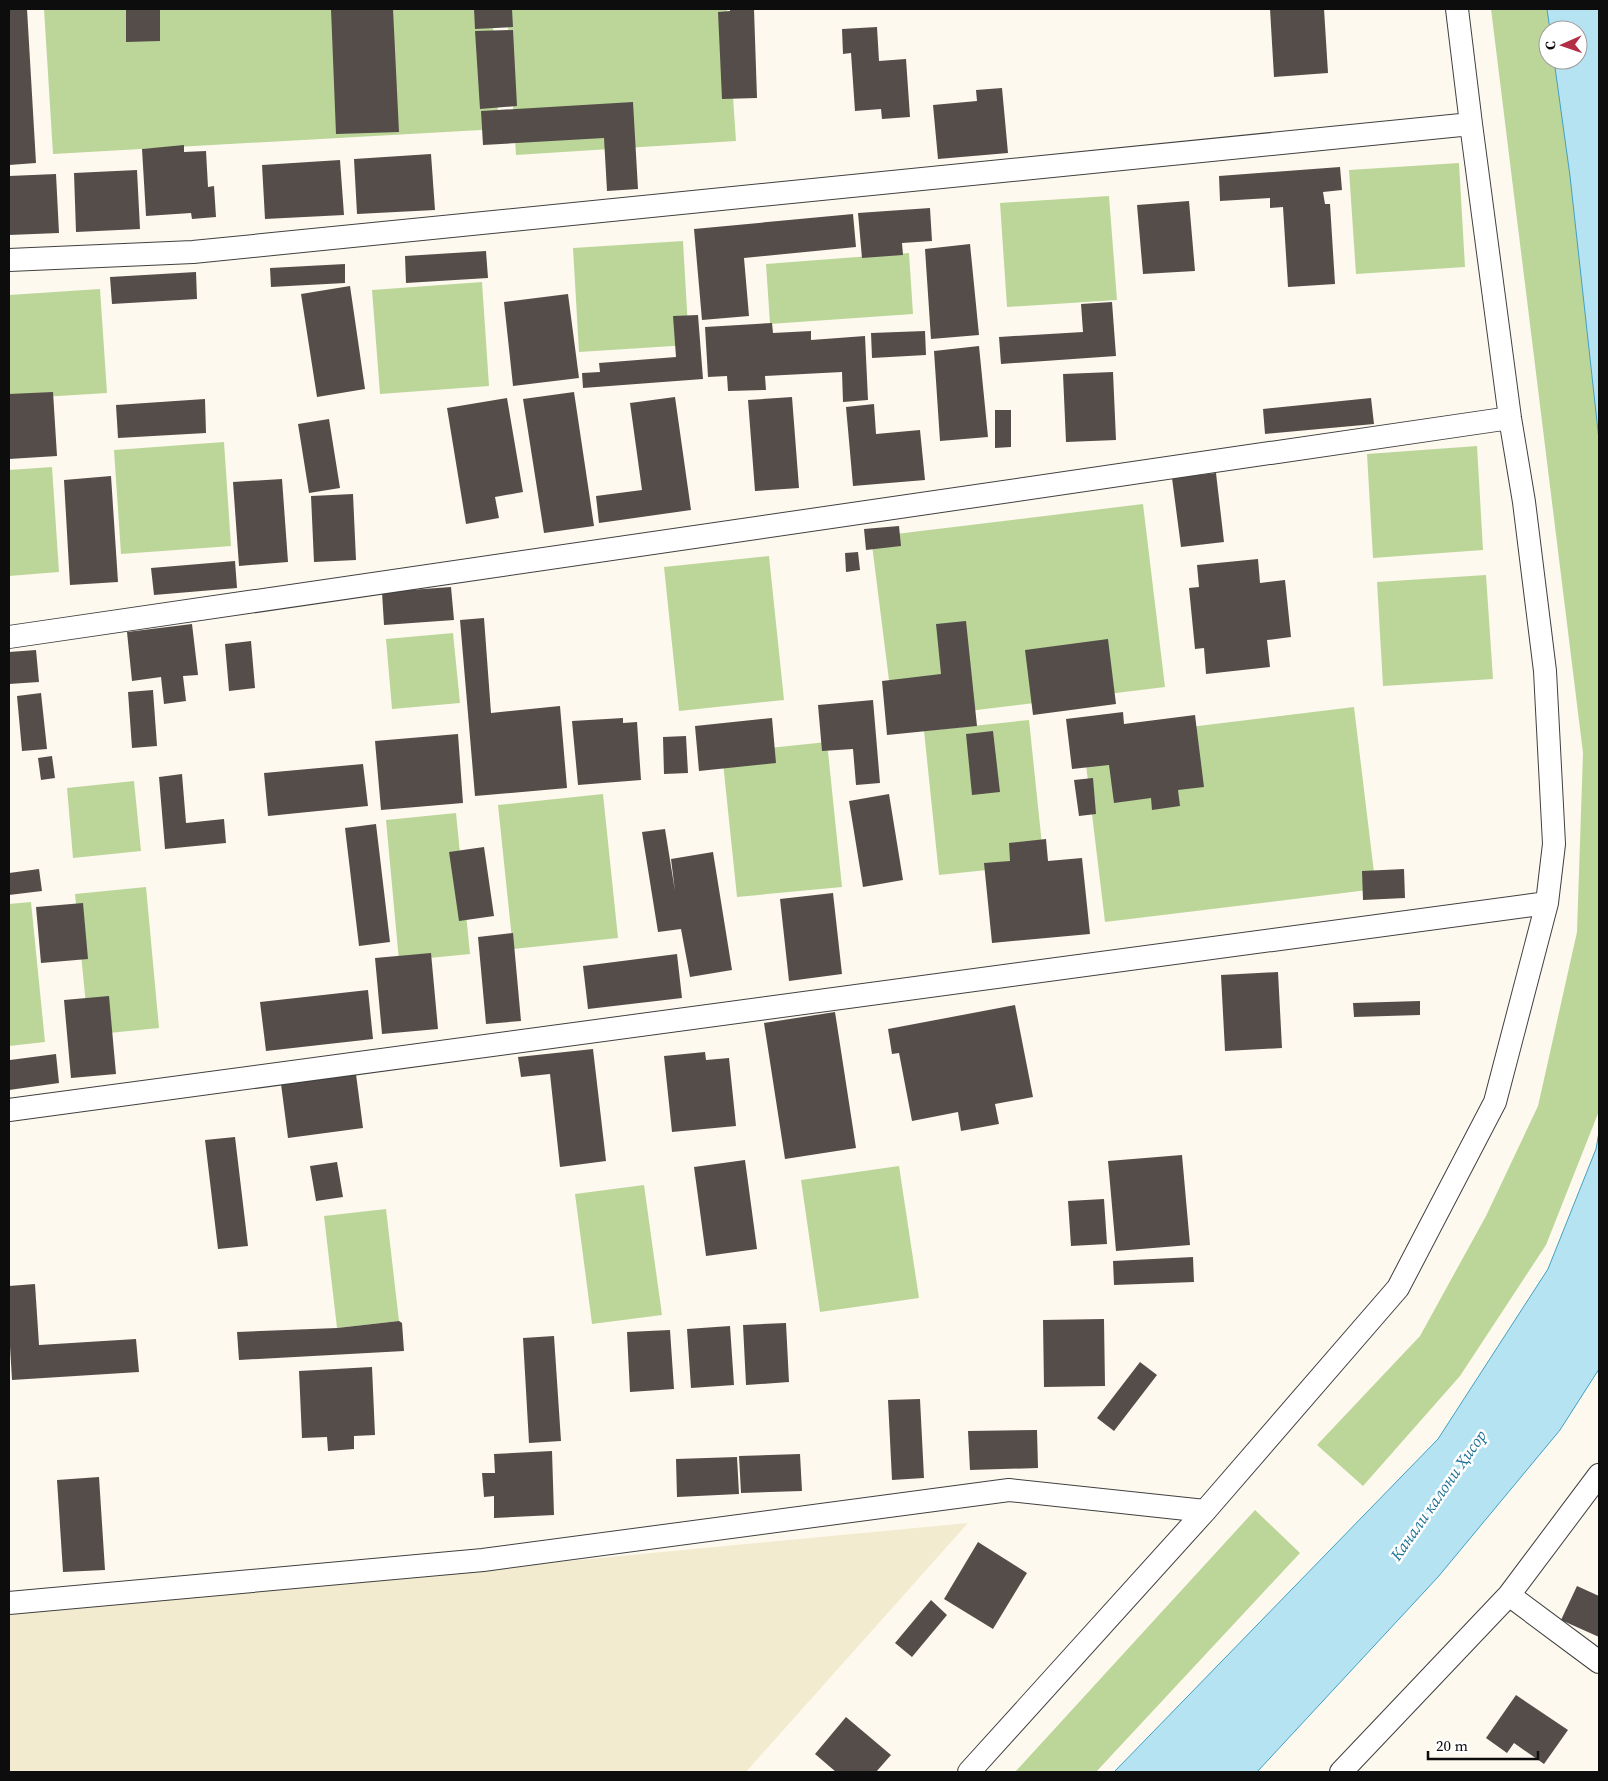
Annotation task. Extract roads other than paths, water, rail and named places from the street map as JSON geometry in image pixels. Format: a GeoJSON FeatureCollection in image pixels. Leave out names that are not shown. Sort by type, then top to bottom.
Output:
{"type":"FeatureCollection","features":[{"type":"Feature","properties":{"kind":"lane"},"geometry":{"type":"LineString","coordinates":[[969,1772],[1205,1511],[1398,1288],[1495,1102],[1547,903],[1554,844],[1545,671],[1457,9]]}},
{"type":"Feature","properties":{"kind":"lane"},"geometry":{"type":"LineString","coordinates":[[9,260],[193,252],[1471,124]]}},
{"type":"Feature","properties":{"kind":"lane"},"geometry":{"type":"LineString","coordinates":[[9,637],[1510,418]]}},
{"type":"Feature","properties":{"kind":"lane"},"geometry":{"type":"LineString","coordinates":[[9,1110],[1547,903]]}},
{"type":"Feature","properties":{"kind":"lane"},"geometry":{"type":"LineString","coordinates":[[1341,1772],[1509,1595],[1599,1475]]}},
{"type":"Feature","properties":{"kind":"lane"},"geometry":{"type":"LineString","coordinates":[[9,1603],[483,1560],[1009,1490],[1205,1511]]}},
{"type":"Feature","properties":{"kind":"lane"},"geometry":{"type":"LineString","coordinates":[[1509,1595],[1599,1662]]}},
{"type":"Feature","properties":{"kind":"water"},"geometry":{"type":"Polygon","coordinates":[[[1547,9],[1599,9],[1599,440],[1570,176],[1555,70],[1588,70],[1588,20],[1549,20],[1547,9]]]}},
{"type":"Feature","properties":{"kind":"water","name":"Канали калони Ҳисор"},"geometry":{"type":"Polygon","coordinates":[[[1599,1132],[1599,1369],[1560,1430],[1438,1577],[1257,1772],[1114,1772],[1438,1439],[1548,1269],[1596,1149],[1599,1132]]]}}]}
